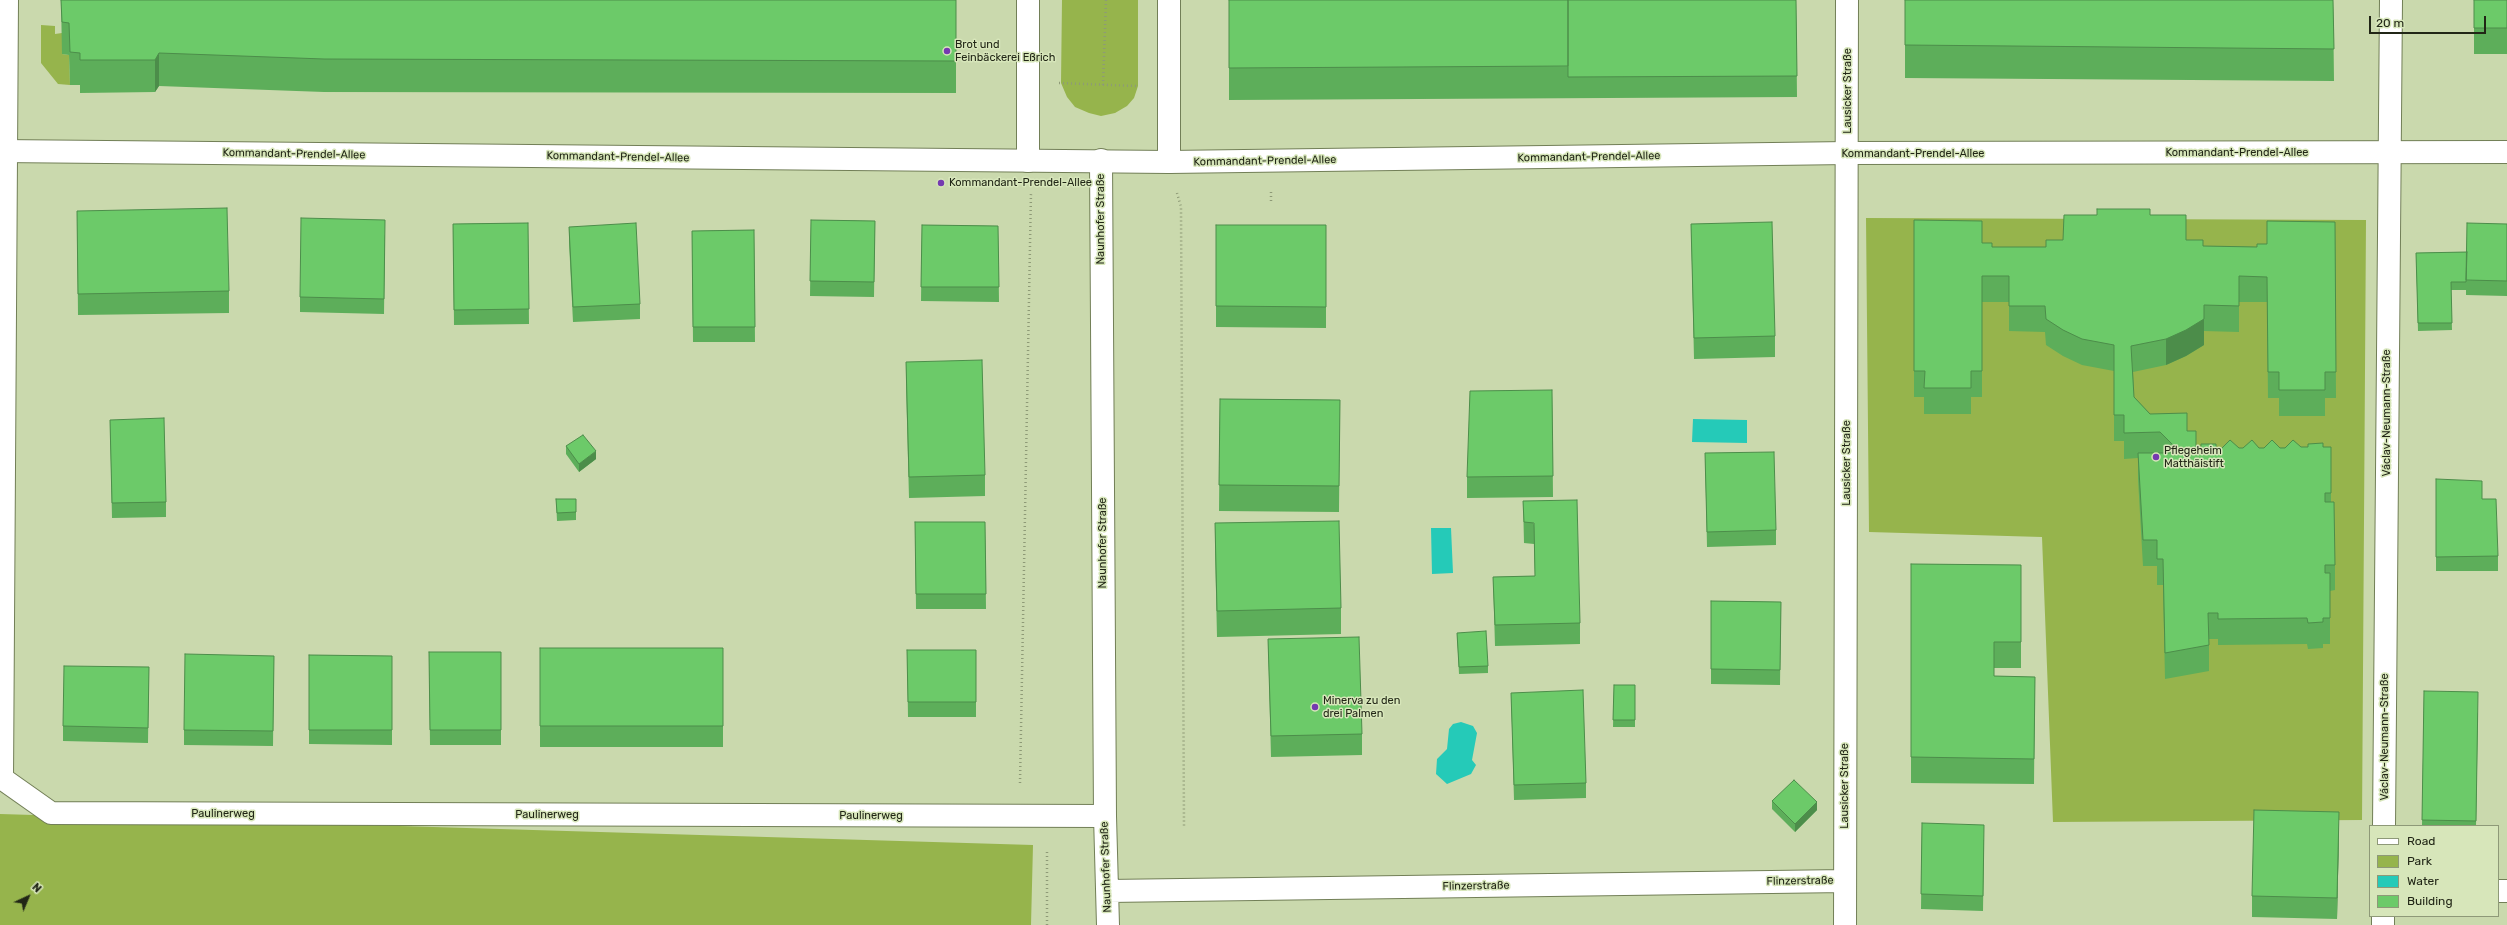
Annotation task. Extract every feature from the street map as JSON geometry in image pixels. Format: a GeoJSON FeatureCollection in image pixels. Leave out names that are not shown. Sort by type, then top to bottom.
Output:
{"type":"FeatureCollection","features":[{"type":"Feature","properties":{"kind":"street"},"geometry":{"type":"LineString","coordinates":[[1,777],[4,151],[7,0]]}},
{"type":"Feature","properties":{"kind":"street"},"geometry":{"type":"LineString","coordinates":[[1028,0],[1028,161]]}},
{"type":"Feature","properties":{"kind":"street"},"geometry":{"type":"LineString","coordinates":[[1169,0],[1169,162]]}},
{"type":"Feature","properties":{"kind":"street","name":"Lausicker Straße"},"geometry":{"type":"LineString","coordinates":[[1845,925],[1848,154],[1847,0]]}},
{"type":"Feature","properties":{"kind":"street","name":"Václav-Neumann-Straße"},"geometry":{"type":"LineString","coordinates":[[2384,825],[2391,0]]}},
{"type":"Feature","properties":{"kind":"street","name":"Kommandant-Prendel-Allee"},"geometry":{"type":"LineString","coordinates":[[4,151],[1028,161],[1101,160],[1169,162],[1848,154],[2507,152]]}},
{"type":"Feature","properties":{"kind":"street","name":"Naunhofer Straße"},"geometry":{"type":"LineString","coordinates":[[1101,160],[1105,816],[1108,925]]}},
{"type":"Feature","properties":{"kind":"street","name":"Paulinerweg"},"geometry":{"type":"LineString","coordinates":[[1,777],[51,813],[1105,816]]}},
{"type":"Feature","properties":{"kind":"street","name":"Flinzerstraße"},"geometry":{"type":"LineString","coordinates":[[1108,891],[1845,881]]}},
{"type":"Feature","properties":{"kind":"path"},"geometry":{"type":"LineString","coordinates":[[1103,85],[1106,0]]}},
{"type":"Feature","properties":{"kind":"path"},"geometry":{"type":"LineString","coordinates":[[1028,81],[1169,88]]}},
{"type":"Feature","properties":{"kind":"path"},"geometry":{"type":"LineString","coordinates":[[1020,788],[1032,204]]}},
{"type":"Feature","properties":{"kind":"path"},"geometry":{"type":"LineString","coordinates":[[1180,207],[1184,828]]}},
{"type":"Feature","properties":{"kind":"path"},"geometry":{"type":"LineString","coordinates":[[1047,852],[1047,925]]}},
{"type":"Feature","properties":{"kind":"green space"},"geometry":{"type":"Polygon","coordinates":[[[1062,0],[1138,0],[1138,86],[1134,98],[1127,106],[1115,113],[1101,116],[1089,113],[1075,107],[1067,97],[1061,83],[1062,0]]]}},
{"type":"Feature","properties":{"kind":"green space"},"geometry":{"type":"Polygon","coordinates":[[[41,25],[55,26],[55,34],[62,33],[62,54],[69,55],[70,85],[58,84],[41,63],[41,25]]]}},
{"type":"Feature","properties":{"kind":"green space"},"geometry":{"type":"Polygon","coordinates":[[[1866,218],[2366,220],[2362,820],[2053,822],[2042,537],[1869,532],[1866,218]]]}},
{"type":"Feature","properties":{"kind":"green space"},"geometry":{"type":"Polygon","coordinates":[[[0,814],[1033,845],[1031,925],[0,925],[0,814]]]}},
{"type":"Feature","properties":{"kind":"water"},"geometry":{"type":"Polygon","coordinates":[[[1693,419],[1747,420],[1747,443],[1692,442],[1693,419]]]}},
{"type":"Feature","properties":{"kind":"water"},"geometry":{"type":"Polygon","coordinates":[[[1431,528],[1451,528],[1453,573],[1432,574],[1431,528]]]}},
{"type":"Feature","properties":{"kind":"water"},"geometry":{"type":"Polygon","coordinates":[[[1461,722],[1473,726],[1477,733],[1472,760],[1476,765],[1471,774],[1447,784],[1436,774],[1437,759],[1447,749],[1449,729],[1453,724],[1461,722]]]}},
{"type":"Feature","properties":{"kind":"building"},"geometry":{"type":"Polygon","coordinates":[[[61,0],[956,0],[956,61],[324,59],[159,53],[155,60],[80,60],[80,53],[70,52],[69,23],[62,22],[61,0]]]}},
{"type":"Feature","properties":{"kind":"building"},"geometry":{"type":"Polygon","coordinates":[[[1229,0],[1568,0],[1568,66],[1229,68],[1229,0]]]}},
{"type":"Feature","properties":{"kind":"building"},"geometry":{"type":"Polygon","coordinates":[[[1568,0],[1796,0],[1797,76],[1568,77],[1568,0]]]}},
{"type":"Feature","properties":{"kind":"building"},"geometry":{"type":"Polygon","coordinates":[[[1905,0],[2333,0],[2334,49],[1905,45],[1905,0]]]}},
{"type":"Feature","properties":{"kind":"building"},"geometry":{"type":"Polygon","coordinates":[[[2474,0],[2507,0],[2507,28],[2474,28],[2474,0]]]}},
{"type":"Feature","properties":{"kind":"building"},"geometry":{"type":"Polygon","coordinates":[[[227,208],[229,291],[78,294],[77,211],[227,208]]]}},
{"type":"Feature","properties":{"kind":"building","name":"Pflegeheim Matthäistift"},"geometry":{"type":"Polygon","coordinates":[[[2097,209],[2150,209],[2150,215],[2186,215],[2186,240],[2203,240],[2203,246],[2257,247],[2257,244],[2267,244],[2267,221],[2335,222],[2336,372],[2325,372],[2325,390],[2279,390],[2279,372],[2268,372],[2267,277],[2239,276],[2239,306],[2204,305],[2204,319],[2186,330],[2166,339],[2131,346],[2134,397],[2150,414],[2187,413],[2187,431],[2196,431],[2196,449],[2201,449],[2201,444],[2216,444],[2216,449],[2221,449],[2230,440],[2239,448],[2243,448],[2252,440],[2259,448],[2264,448],[2272,440],[2280,448],[2285,448],[2293,440],[2301,447],[2308,447],[2308,444],[2323,443],[2323,447],[2331,447],[2331,493],[2325,493],[2325,502],[2334,502],[2335,565],[2325,565],[2325,573],[2330,573],[2330,618],[2323,618],[2323,622],[2308,623],[2307,618],[2218,619],[2218,613],[2208,613],[2209,645],[2165,653],[2163,559],[2157,559],[2157,540],[2143,540],[2138,453],[2175,453],[2175,447],[2160,432],[2124,433],[2124,415],[2114,415],[2114,345],[2082,339],[2063,330],[2046,319],[2045,306],[2009,306],[2009,276],[1982,276],[1982,371],[1971,371],[1971,388],[1924,388],[1925,371],[1914,371],[1914,220],[1982,221],[1982,243],[1992,243],[1992,247],[2046,247],[2046,240],[2063,240],[2064,215],[2097,215],[2097,209]]]}},
{"type":"Feature","properties":{"kind":"building"},"geometry":{"type":"Polygon","coordinates":[[[301,218],[385,220],[384,299],[300,297],[301,218]]]}},
{"type":"Feature","properties":{"kind":"building"},"geometry":{"type":"Polygon","coordinates":[[[811,220],[875,221],[874,282],[810,281],[811,220]]]}},
{"type":"Feature","properties":{"kind":"building"},"geometry":{"type":"Polygon","coordinates":[[[1772,222],[1775,336],[1694,338],[1691,224],[1772,222]]]}},
{"type":"Feature","properties":{"kind":"building"},"geometry":{"type":"Polygon","coordinates":[[[528,223],[529,309],[454,310],[453,224],[528,223]]]}},
{"type":"Feature","properties":{"kind":"building"},"geometry":{"type":"Polygon","coordinates":[[[636,223],[640,304],[573,307],[569,227],[636,223]]]}},
{"type":"Feature","properties":{"kind":"building"},"geometry":{"type":"Polygon","coordinates":[[[2467,223],[2507,224],[2507,281],[2466,280],[2467,223]]]}},
{"type":"Feature","properties":{"kind":"building"},"geometry":{"type":"Polygon","coordinates":[[[922,225],[998,226],[999,287],[921,287],[922,225]]]}},
{"type":"Feature","properties":{"kind":"building"},"geometry":{"type":"Polygon","coordinates":[[[1216,225],[1326,225],[1326,307],[1216,306],[1216,225]]]}},
{"type":"Feature","properties":{"kind":"building"},"geometry":{"type":"Polygon","coordinates":[[[754,230],[755,327],[693,327],[692,231],[754,230]]]}},
{"type":"Feature","properties":{"kind":"building"},"geometry":{"type":"Polygon","coordinates":[[[2467,252],[2466,282],[2451,282],[2452,323],[2418,323],[2416,253],[2467,252]]]}},
{"type":"Feature","properties":{"kind":"building"},"geometry":{"type":"Polygon","coordinates":[[[982,360],[985,475],[909,477],[906,362],[982,360]]]}},
{"type":"Feature","properties":{"kind":"building"},"geometry":{"type":"Polygon","coordinates":[[[1552,390],[1553,476],[1467,477],[1470,391],[1552,390]]]}},
{"type":"Feature","properties":{"kind":"building"},"geometry":{"type":"Polygon","coordinates":[[[1220,399],[1340,400],[1339,486],[1219,485],[1220,399]]]}},
{"type":"Feature","properties":{"kind":"building"},"geometry":{"type":"Polygon","coordinates":[[[164,418],[166,502],[112,503],[110,420],[164,418]]]}},
{"type":"Feature","properties":{"kind":"building"},"geometry":{"type":"Polygon","coordinates":[[[583,435],[596,451],[579,464],[566,446],[583,435]]]}},
{"type":"Feature","properties":{"kind":"building"},"geometry":{"type":"Polygon","coordinates":[[[1774,452],[1776,530],[1707,532],[1705,453],[1774,452]]]}},
{"type":"Feature","properties":{"kind":"building"},"geometry":{"type":"Polygon","coordinates":[[[2436,479],[2482,481],[2482,499],[2496,499],[2498,556],[2436,557],[2436,479]]]}},
{"type":"Feature","properties":{"kind":"building"},"geometry":{"type":"Polygon","coordinates":[[[556,499],[576,499],[576,512],[557,513],[556,499]]]}},
{"type":"Feature","properties":{"kind":"building"},"geometry":{"type":"Polygon","coordinates":[[[1577,500],[1580,623],[1495,625],[1493,577],[1535,576],[1534,523],[1524,522],[1523,501],[1577,500]]]}},
{"type":"Feature","properties":{"kind":"building"},"geometry":{"type":"Polygon","coordinates":[[[1339,521],[1341,608],[1217,611],[1215,523],[1339,521]]]}},
{"type":"Feature","properties":{"kind":"building"},"geometry":{"type":"Polygon","coordinates":[[[915,522],[985,522],[986,594],[916,594],[915,522]]]}},
{"type":"Feature","properties":{"kind":"building"},"geometry":{"type":"Polygon","coordinates":[[[1911,564],[2021,565],[2021,642],[1994,642],[1994,676],[2035,677],[2034,759],[1911,757],[1911,564]]]}},
{"type":"Feature","properties":{"kind":"building"},"geometry":{"type":"Polygon","coordinates":[[[1711,601],[1781,602],[1780,670],[1711,669],[1711,601]]]}},
{"type":"Feature","properties":{"kind":"building"},"geometry":{"type":"Polygon","coordinates":[[[1486,631],[1488,666],[1459,667],[1457,633],[1486,631]]]}},
{"type":"Feature","properties":{"kind":"building","name":"Minerva zu den drei Palmen"},"geometry":{"type":"Polygon","coordinates":[[[1359,637],[1362,734],[1271,736],[1268,639],[1359,637]]]}},
{"type":"Feature","properties":{"kind":"building"},"geometry":{"type":"Polygon","coordinates":[[[540,648],[723,648],[723,726],[540,726],[540,648]]]}},
{"type":"Feature","properties":{"kind":"building"},"geometry":{"type":"Polygon","coordinates":[[[907,650],[976,650],[976,702],[908,702],[907,650]]]}},
{"type":"Feature","properties":{"kind":"building"},"geometry":{"type":"Polygon","coordinates":[[[429,652],[501,652],[501,730],[430,730],[429,652]]]}},
{"type":"Feature","properties":{"kind":"building"},"geometry":{"type":"Polygon","coordinates":[[[185,654],[274,656],[273,731],[184,730],[185,654]]]}},
{"type":"Feature","properties":{"kind":"building"},"geometry":{"type":"Polygon","coordinates":[[[309,655],[392,656],[392,730],[309,730],[309,655]]]}},
{"type":"Feature","properties":{"kind":"building"},"geometry":{"type":"Polygon","coordinates":[[[64,666],[149,667],[148,728],[63,726],[64,666]]]}},
{"type":"Feature","properties":{"kind":"building"},"geometry":{"type":"Polygon","coordinates":[[[1614,685],[1635,685],[1635,720],[1613,720],[1614,685]]]}},
{"type":"Feature","properties":{"kind":"building"},"geometry":{"type":"Polygon","coordinates":[[[1583,690],[1586,783],[1514,785],[1511,693],[1583,690]]]}},
{"type":"Feature","properties":{"kind":"building"},"geometry":{"type":"Polygon","coordinates":[[[2424,691],[2478,692],[2476,821],[2422,820],[2424,691]]]}},
{"type":"Feature","properties":{"kind":"building"},"geometry":{"type":"Polygon","coordinates":[[[1794,780],[1817,802],[1795,824],[1772,801],[1794,780]]]}},
{"type":"Feature","properties":{"kind":"building"},"geometry":{"type":"Polygon","coordinates":[[[2254,810],[2339,812],[2337,898],[2252,896],[2254,810]]]}},
{"type":"Feature","properties":{"kind":"building"},"geometry":{"type":"Polygon","coordinates":[[[1922,823],[1984,825],[1983,896],[1921,894],[1922,823]]]}},
{"type":"Feature","properties":{"kind":"place","name":"Brot und Feinbäckerei Eßrich"},"geometry":{"type":"Point","coordinates":[947,51]}},
{"type":"Feature","properties":{"kind":"place","name":"Kommandant-Prendel-Allee"},"geometry":{"type":"Point","coordinates":[941,183]}},
{"type":"Feature","properties":{"kind":"place","name":"Pflegeheim Matthäistift"},"geometry":{"type":"Point","coordinates":[2156,457]}},
{"type":"Feature","properties":{"kind":"place","name":"Minerva zu den drei Palmen"},"geometry":{"type":"Point","coordinates":[1315,707]}}]}
